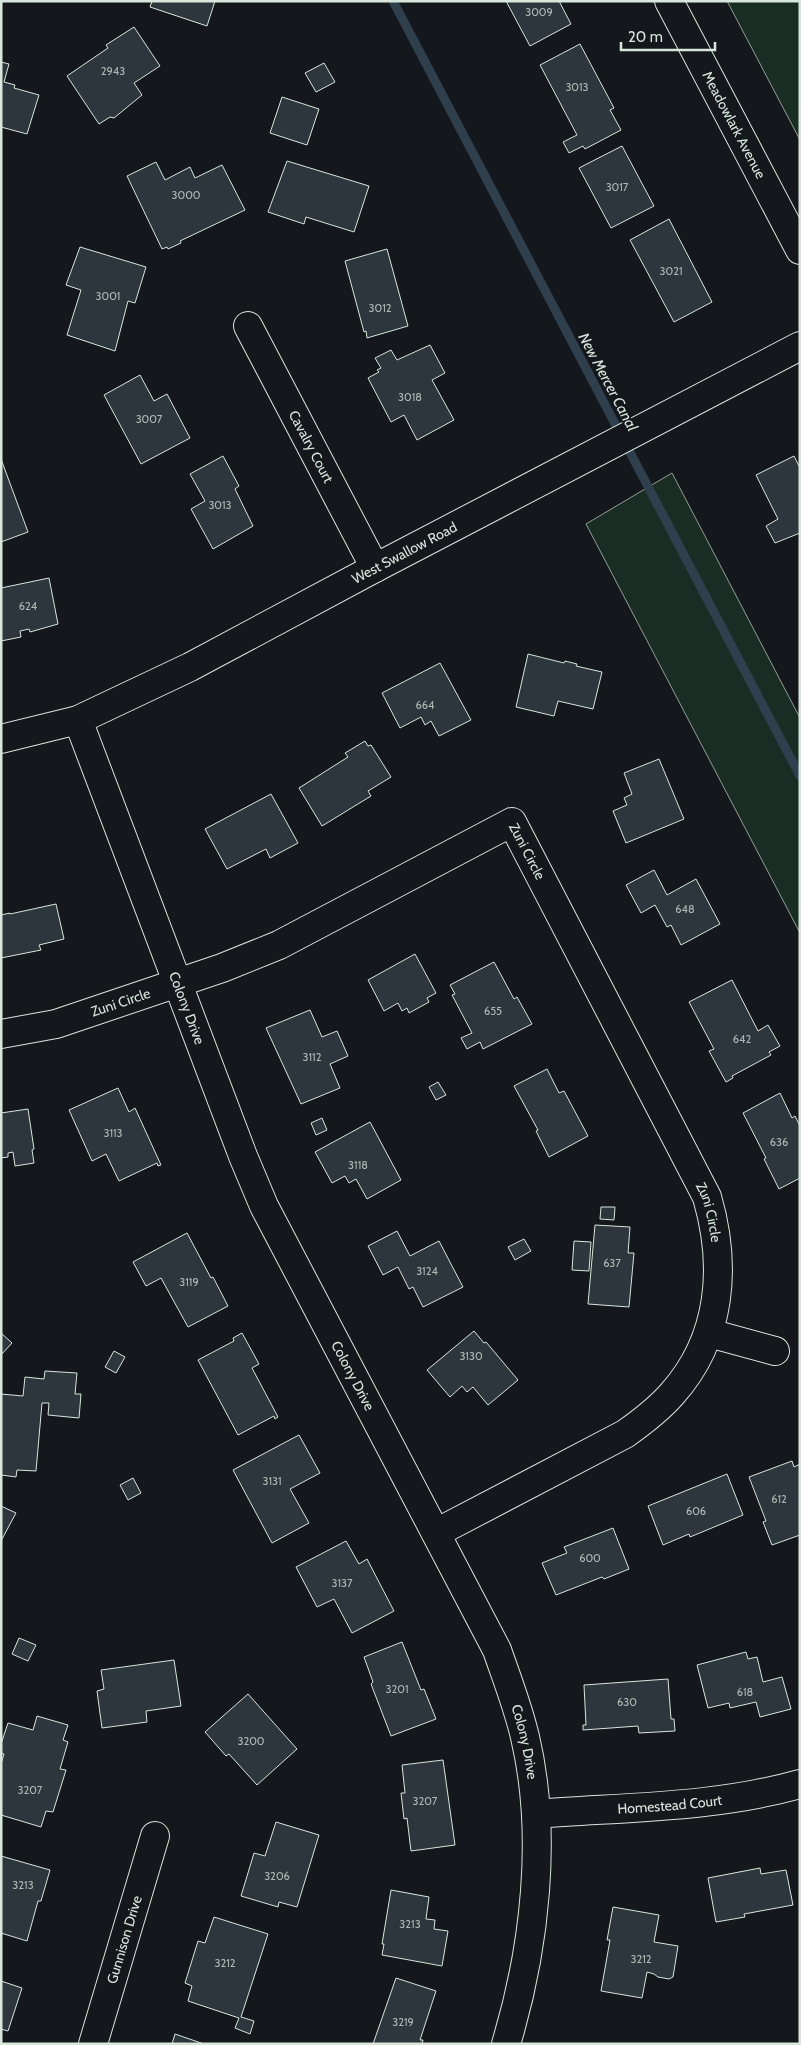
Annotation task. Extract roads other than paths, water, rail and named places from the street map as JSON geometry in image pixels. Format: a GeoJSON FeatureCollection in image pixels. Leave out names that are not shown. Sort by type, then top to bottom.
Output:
{"type":"FeatureCollection","features":[{"type":"Feature","properties":{"kind":"street","name":"Meadowlark Avenue"},"geometry":{"type":"LineString","coordinates":[[669,1],[800,250]]}},
{"type":"Feature","properties":{"kind":"street","name":"Cavalry Court"},"geometry":{"type":"LineString","coordinates":[[248,326],[375,568]]}},
{"type":"Feature","properties":{"kind":"street","name":"West Swallow Road"},"geometry":{"type":"LineString","coordinates":[[1,739],[78,720],[190,667],[800,346]]}},
{"type":"Feature","properties":{"kind":"street","name":"Colony Drive"},"geometry":{"type":"LineString","coordinates":[[78,720],[264,1206],[496,1650],[517,1706],[526,1738],[536,1814],[538,1852],[532,1923],[520,1993],[506,2044]]}},
{"type":"Feature","properties":{"kind":"street","name":"Zuni Circle"},"geometry":{"type":"LineString","coordinates":[[1,1034],[56,1024],[222,968],[279,944],[512,822],[699,1178],[715,1224],[720,1265],[709,1333],[689,1370],[673,1393],[653,1413],[625,1434],[436,1533]]}},
{"type":"Feature","properties":{"kind":"street"},"geometry":{"type":"LineString","coordinates":[[709,1333],[775,1351]]}},
{"type":"Feature","properties":{"kind":"street","name":"Homestead Court"},"geometry":{"type":"LineString","coordinates":[[536,1814],[714,1801],[800,1784]]}},
{"type":"Feature","properties":{"kind":"street","name":"Gunnison Drive"},"geometry":{"type":"LineString","coordinates":[[93,2044],[155,1836]]}},
{"type":"Feature","properties":{"kind":"waterway","name":"New Mercer Canal"},"geometry":{"type":"LineString","coordinates":[[393,1],[800,776]]}}]}
